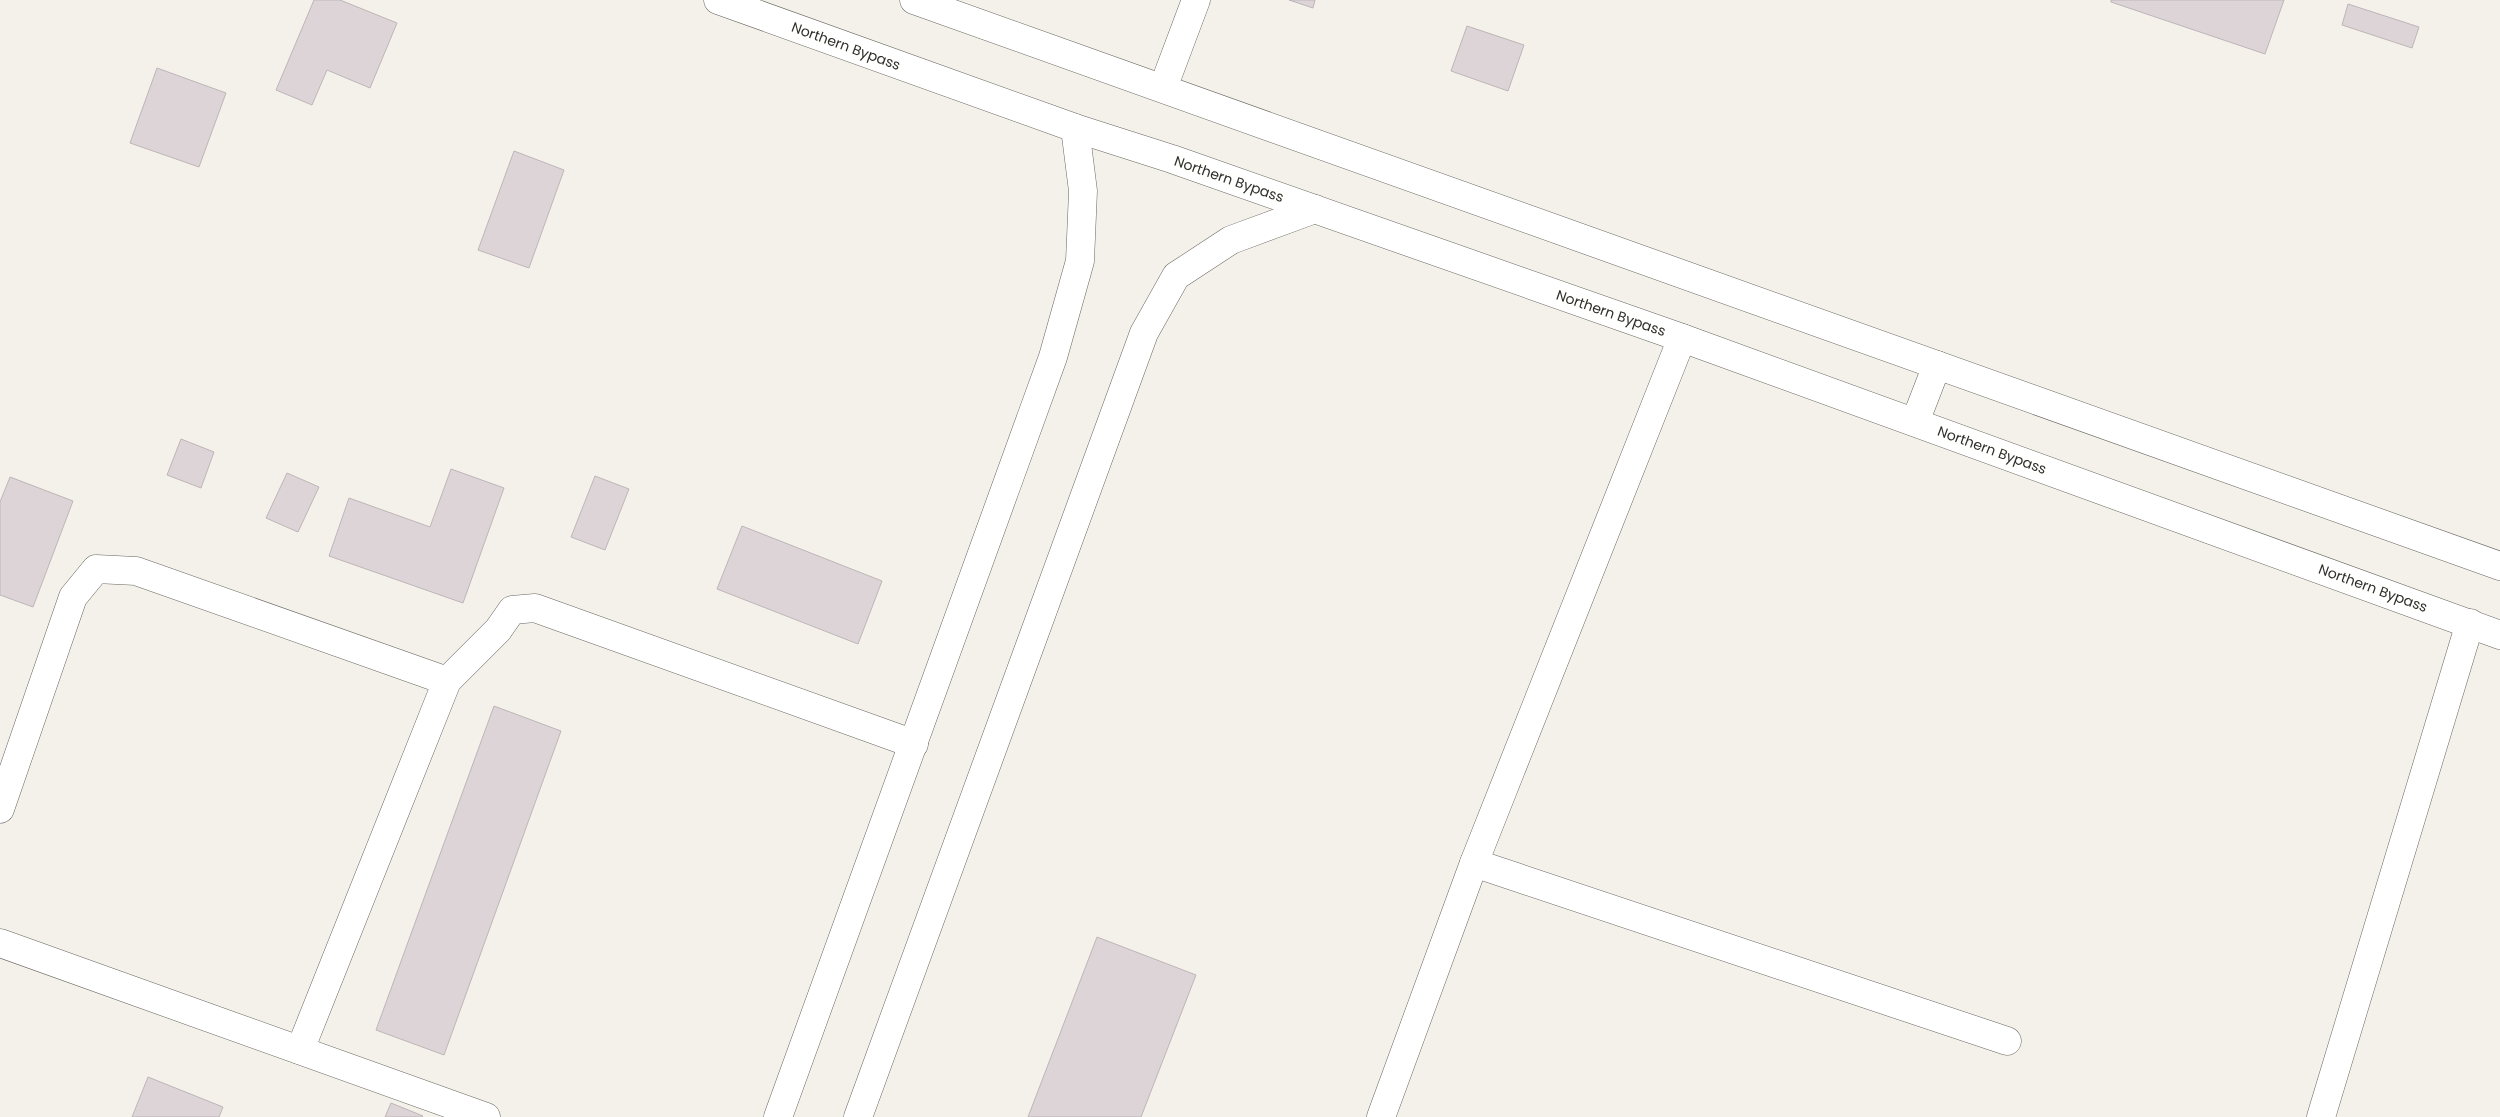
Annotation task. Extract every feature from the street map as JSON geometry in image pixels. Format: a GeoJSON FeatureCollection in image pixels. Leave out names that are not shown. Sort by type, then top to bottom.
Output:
{"type":"FeatureCollection","features":[{"type":"Feature","properties":{"kind":"street","name":"Northern Bypass"},"geometry":{"type":"LineString","coordinates":[[718,0],[1075,128],[1172,159],[1682,338],[2500,635]]}},
{"type":"Feature","properties":{"kind":"street"},"geometry":{"type":"LineString","coordinates":[[914,0],[2500,566]]}},
{"type":"Feature","properties":{"kind":"street"},"geometry":{"type":"LineString","coordinates":[[1163,88],[1196,0]]}},
{"type":"Feature","properties":{"kind":"street"},"geometry":{"type":"LineString","coordinates":[[778,1117],[1053,357],[1080,261],[1084,191],[1075,128]]}},
{"type":"Feature","properties":{"kind":"street"},"geometry":{"type":"LineString","coordinates":[[858,1117],[1144,333],[1176,276],[1231,240],[1315,209]]}},
{"type":"Feature","properties":{"kind":"street"},"geometry":{"type":"LineString","coordinates":[[1382,1117],[1474,862],[1682,338]]}},
{"type":"Feature","properties":{"kind":"street"},"geometry":{"type":"LineString","coordinates":[[1915,422],[1937,366]]}},
{"type":"Feature","properties":{"kind":"street"},"geometry":{"type":"LineString","coordinates":[[0,809],[73,597],[96,569],[136,572],[447,681]]}},
{"type":"Feature","properties":{"kind":"street"},"geometry":{"type":"LineString","coordinates":[[300,1050],[447,681],[498,630],[512,610],[535,608],[914,744]]}},
{"type":"Feature","properties":{"kind":"street"},"geometry":{"type":"LineString","coordinates":[[2322,1117],[2470,623]]}},
{"type":"Feature","properties":{"kind":"street"},"geometry":{"type":"LineString","coordinates":[[1474,862],[2007,1041]]}},
{"type":"Feature","properties":{"kind":"street"},"geometry":{"type":"LineString","coordinates":[[0,943],[486,1117]]}},
{"type":"Feature","properties":{"kind":"building"},"geometry":{"type":"Polygon","coordinates":[[[314,0],[340,0],[397,23],[370,88],[327,70],[312,105],[276,90],[314,0]]]}},
{"type":"Feature","properties":{"kind":"building"},"geometry":{"type":"Polygon","coordinates":[[[1289,0],[1315,0],[1313,8],[1289,0]]]}},
{"type":"Feature","properties":{"kind":"building"},"geometry":{"type":"Polygon","coordinates":[[[2111,0],[2284,0],[2265,54],[2111,2],[2111,0]]]}},
{"type":"Feature","properties":{"kind":"building"},"geometry":{"type":"Polygon","coordinates":[[[2348,4],[2419,27],[2412,48],[2342,25],[2348,4]]]}},
{"type":"Feature","properties":{"kind":"building"},"geometry":{"type":"Polygon","coordinates":[[[1467,26],[1524,45],[1508,91],[1451,71],[1467,26]]]}},
{"type":"Feature","properties":{"kind":"building"},"geometry":{"type":"Polygon","coordinates":[[[157,68],[226,93],[199,167],[130,143],[157,68]]]}},
{"type":"Feature","properties":{"kind":"building"},"geometry":{"type":"Polygon","coordinates":[[[514,151],[564,170],[529,268],[478,250],[514,151]]]}},
{"type":"Feature","properties":{"kind":"building"},"geometry":{"type":"Polygon","coordinates":[[[181,439],[214,452],[201,488],[167,475],[181,439]]]}},
{"type":"Feature","properties":{"kind":"building"},"geometry":{"type":"Polygon","coordinates":[[[451,469],[504,488],[463,603],[329,556],[349,498],[430,527],[451,469]]]}},
{"type":"Feature","properties":{"kind":"building"},"geometry":{"type":"Polygon","coordinates":[[[287,473],[319,487],[298,532],[266,518],[287,473]]]}},
{"type":"Feature","properties":{"kind":"building"},"geometry":{"type":"Polygon","coordinates":[[[595,476],[629,489],[605,550],[571,537],[595,476]]]}},
{"type":"Feature","properties":{"kind":"building"},"geometry":{"type":"Polygon","coordinates":[[[10,477],[73,501],[33,607],[0,595],[0,502],[10,477]]]}},
{"type":"Feature","properties":{"kind":"building"},"geometry":{"type":"Polygon","coordinates":[[[742,526],[882,581],[858,644],[717,589],[742,526]]]}},
{"type":"Feature","properties":{"kind":"building"},"geometry":{"type":"Polygon","coordinates":[[[494,706],[561,731],[444,1055],[376,1030],[494,706]]]}},
{"type":"Feature","properties":{"kind":"building"},"geometry":{"type":"Polygon","coordinates":[[[1097,937],[1196,975],[1141,1117],[1028,1117],[1097,937]]]}},
{"type":"Feature","properties":{"kind":"building"},"geometry":{"type":"Polygon","coordinates":[[[148,1077],[223,1107],[219,1117],[132,1117],[148,1077]]]}},
{"type":"Feature","properties":{"kind":"building"},"geometry":{"type":"Polygon","coordinates":[[[391,1103],[423,1116],[385,1117],[391,1103]]]}}]}
